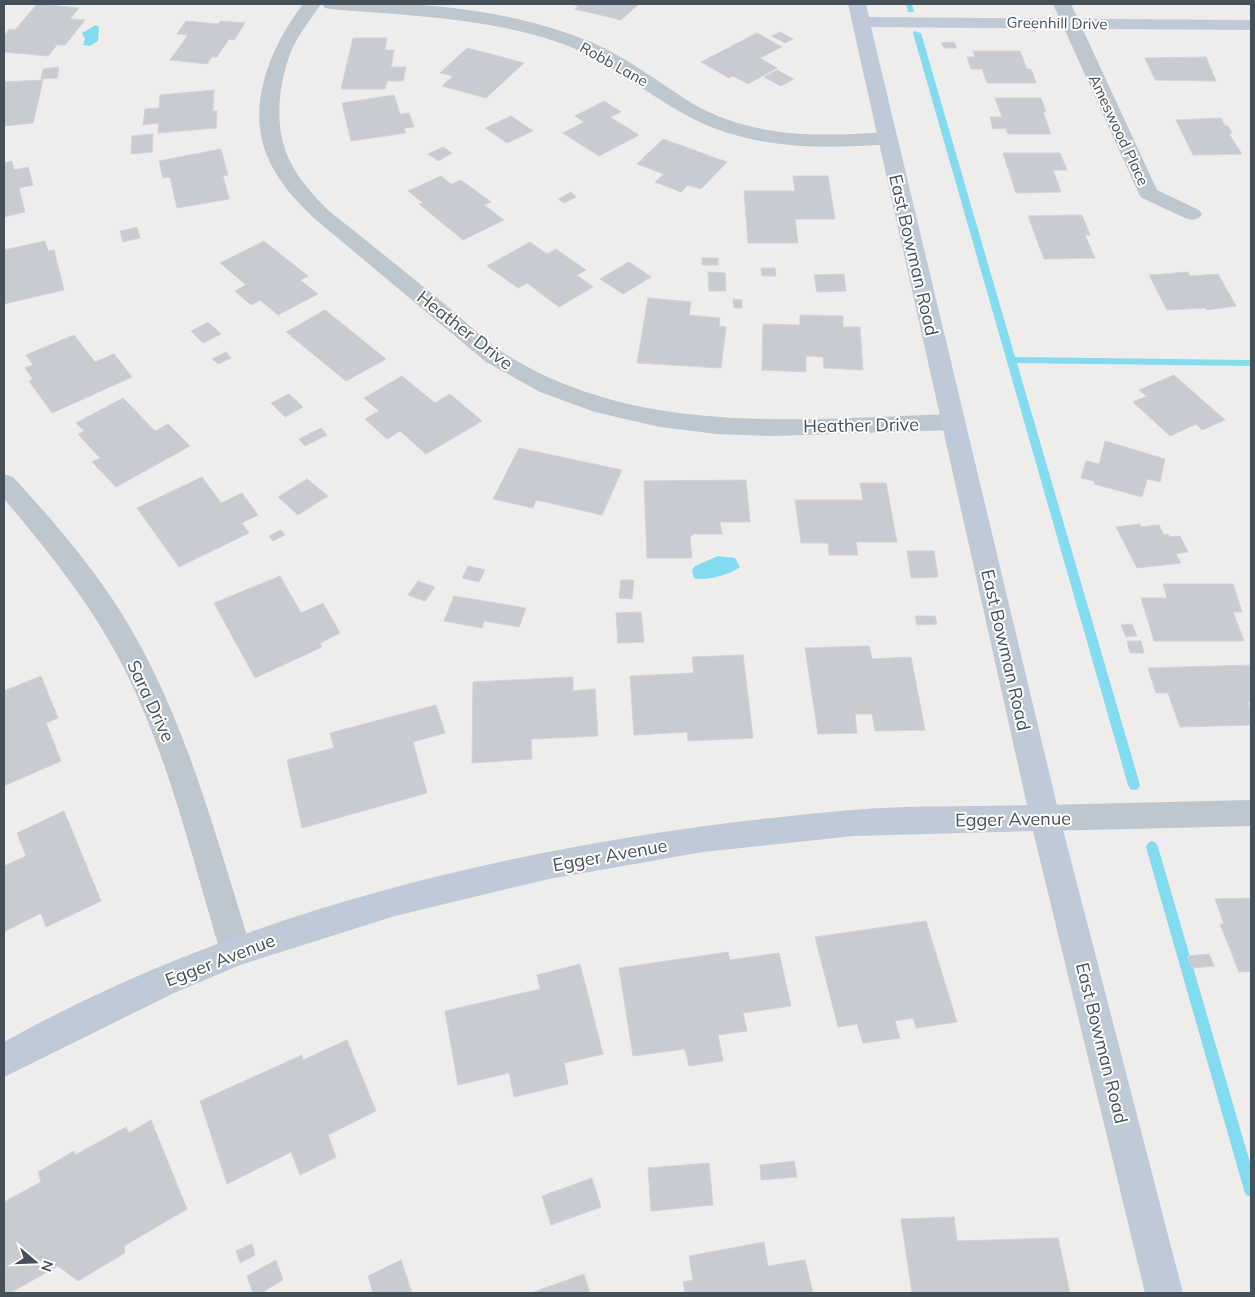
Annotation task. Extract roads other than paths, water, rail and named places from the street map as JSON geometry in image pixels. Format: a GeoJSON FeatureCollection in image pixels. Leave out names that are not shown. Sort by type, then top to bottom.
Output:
{"type":"FeatureCollection","features":[{"type":"Feature","properties":{"kind":"street","name":"Heather Drive"},"geometry":{"type":"LineString","coordinates":[[312,4],[285,46],[277,69],[271,106],[271,131],[277,156],[300,194],[322,215],[494,357],[515,370],[562,393],[614,411],[673,423],[733,428],[952,422]]}},
{"type":"Feature","properties":{"kind":"street","name":"Robb Lane"},"geometry":{"type":"LineString","coordinates":[[331,4],[481,18],[522,26],[561,37],[614,60],[702,116],[731,128],[764,136],[799,142],[835,143],[887,138]]}},
{"type":"Feature","properties":{"kind":"street","name":"Ameswood Place"},"geometry":{"type":"LineString","coordinates":[[1062,4],[1149,194],[1192,214]]}},
{"type":"Feature","properties":{"kind":"street","name":"East Bowman Road"},"geometry":{"type":"LineString","coordinates":[[860,13],[952,422],[1045,818],[1164,1293]]}},
{"type":"Feature","properties":{"kind":"street","name":"Greenhill Drive"},"geometry":{"type":"LineString","coordinates":[[860,13],[1070,23],[1251,25]]}},
{"type":"Feature","properties":{"kind":"street","name":"Sara Drive"},"geometry":{"type":"LineString","coordinates":[[6,490],[57,543],[100,602],[138,668],[172,745],[236,951]]}},
{"type":"Feature","properties":{"kind":"street","name":"Egger Avenue"},"geometry":{"type":"LineString","coordinates":[[4,1060],[43,1038],[160,983],[236,951],[404,899],[549,865],[703,839],[854,823],[1251,813]]}},
{"type":"Feature","properties":{"kind":"water"},"geometry":{"type":"Polygon","coordinates":[[[96,25],[99,27],[98,41],[90,46],[83,45],[85,39],[82,33],[96,25]]]}},
{"type":"Feature","properties":{"kind":"water"},"geometry":{"type":"Polygon","coordinates":[[[718,556],[735,558],[740,567],[718,577],[694,578],[692,570],[695,566],[718,556]]]}},
{"type":"Feature","properties":{"kind":"waterway"},"geometry":{"type":"LineString","coordinates":[[909,4],[911,10]]}},
{"type":"Feature","properties":{"kind":"waterway"},"geometry":{"type":"LineString","coordinates":[[917,33],[1134,785]]}},
{"type":"Feature","properties":{"kind":"waterway"},"geometry":{"type":"LineString","coordinates":[[1012,360],[1251,363]]}},
{"type":"Feature","properties":{"kind":"waterway"},"geometry":{"type":"LineString","coordinates":[[1152,847],[1251,1190]]}}]}
